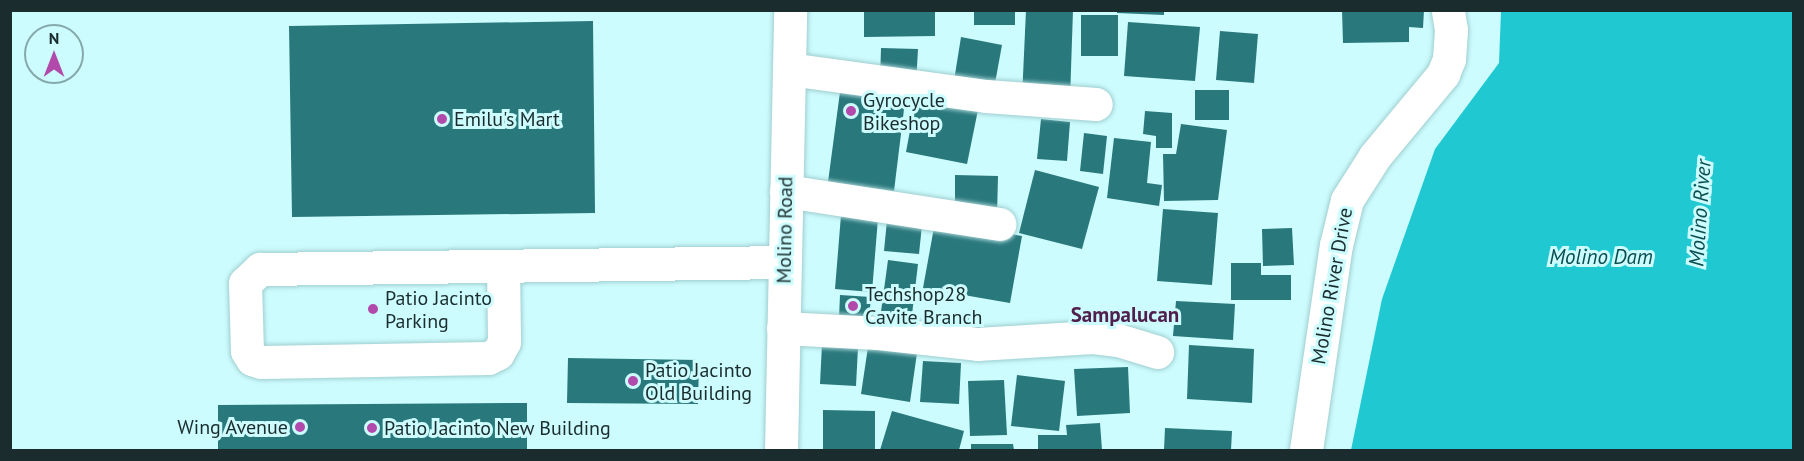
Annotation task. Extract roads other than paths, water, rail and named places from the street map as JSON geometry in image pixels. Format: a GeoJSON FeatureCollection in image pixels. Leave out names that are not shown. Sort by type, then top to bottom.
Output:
{"type":"FeatureCollection","features":[{"type":"Feature","properties":{"kind":"street","name":"Molino Road"},"geometry":{"type":"LineString","coordinates":[[781,450],[790,10]]}},
{"type":"Feature","properties":{"kind":"street","name":"Molino River Drive"},"geometry":{"type":"LineString","coordinates":[[1306,450],[1336,245],[1347,200],[1375,156],[1443,74],[1449,59],[1451,30],[1448,10]]}},
{"type":"Feature","properties":{"kind":"street"},"geometry":{"type":"LineString","coordinates":[[789,69],[986,96],[1096,104]]}},
{"type":"Feature","properties":{"kind":"street"},"geometry":{"type":"LineString","coordinates":[[786,191],[999,224]]}},
{"type":"Feature","properties":{"kind":"street"},"geometry":{"type":"LineString","coordinates":[[503,266],[504,342],[498,354],[488,358],[261,362],[252,359],[247,351],[245,283],[260,270],[503,266],[785,262]]}},
{"type":"Feature","properties":{"kind":"street"},"geometry":{"type":"LineString","coordinates":[[783,328],[878,333],[977,344],[1093,337],[1118,340],[1157,352]]}},
{"type":"Feature","properties":{"kind":"water","name":"Molino Dam"},"geometry":{"type":"Polygon","coordinates":[[[1501,11],[1793,11],[1793,450],[1351,450],[1382,299],[1435,149],[1499,63],[1501,11]]]}},
{"type":"Feature","properties":{"kind":"place","name":"Gyrocycle Bikeshop"},"geometry":{"type":"Point","coordinates":[851,111]}},
{"type":"Feature","properties":{"kind":"place","name":"Emilu's Mart"},"geometry":{"type":"Point","coordinates":[442,119]}},
{"type":"Feature","properties":{"kind":"place","name":"Techshop28 Cavite Branch"},"geometry":{"type":"Point","coordinates":[853,306]}},
{"type":"Feature","properties":{"kind":"place","name":"Patio Jacinto Parking"},"geometry":{"type":"Point","coordinates":[373,309]}},
{"type":"Feature","properties":{"kind":"place","name":"Patio Jacinto Old Building"},"geometry":{"type":"Point","coordinates":[633,381]}},
{"type":"Feature","properties":{"kind":"place","name":"Wing Avenue"},"geometry":{"type":"Point","coordinates":[300,427]}},
{"type":"Feature","properties":{"kind":"place","name":"Patio Jacinto New Building"},"geometry":{"type":"Point","coordinates":[372,428]}},
{"type":"Feature","properties":{"kind":"district","name":"Sampalucan"},"geometry":{"type":"Point","coordinates":[1125,315]}},
{"type":"Feature","properties":{"kind":"water label","name":"Molino River"},"geometry":{"type":"Point","coordinates":[1700,213]}}]}
